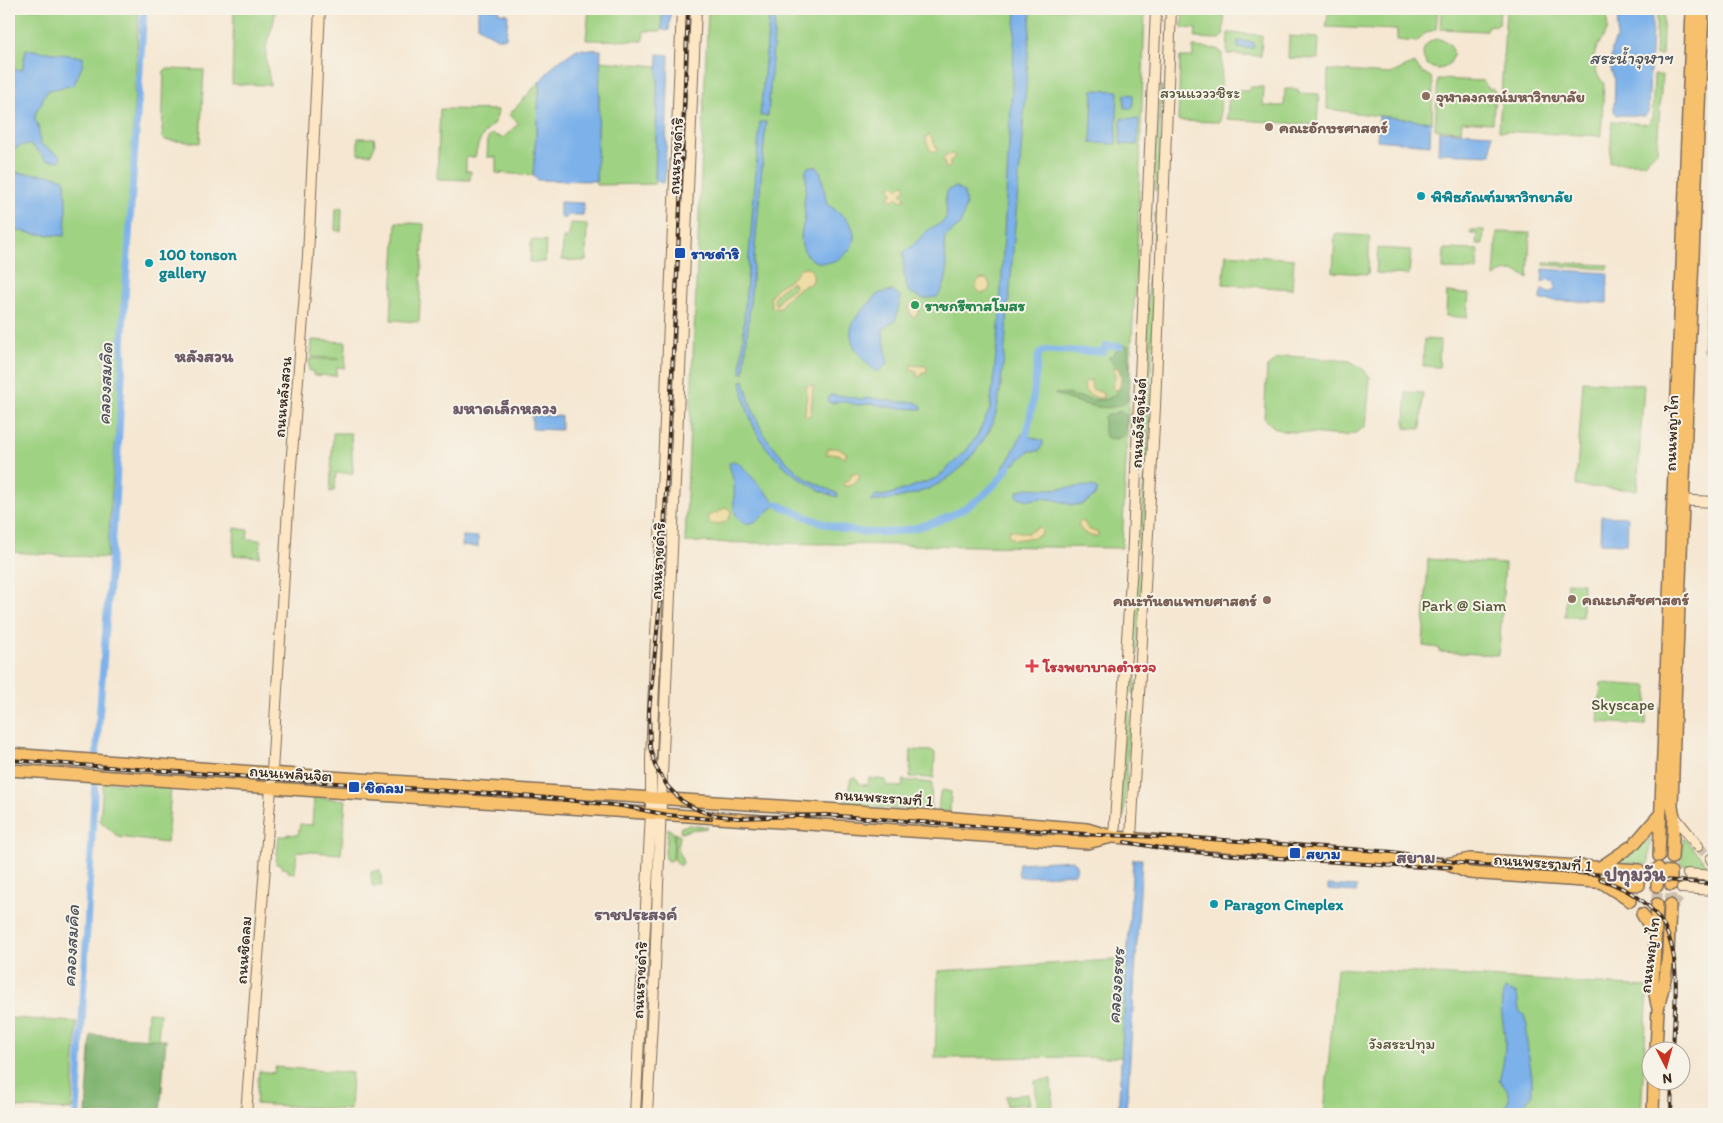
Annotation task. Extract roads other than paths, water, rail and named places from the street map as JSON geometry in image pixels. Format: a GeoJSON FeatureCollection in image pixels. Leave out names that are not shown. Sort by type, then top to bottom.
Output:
{"type":"FeatureCollection","features":[{"type":"Feature","properties":{"kind":"main road","name":"ถนนหลังสวน"},"geometry":{"type":"LineString","coordinates":[[270,788],[289,491],[308,256],[320,9]]}},
{"type":"Feature","properties":{"kind":"main road","name":"ถนนราชดำริ"},"geometry":{"type":"LineString","coordinates":[[647,1114],[653,1000],[656,813],[651,758],[682,9]]}},
{"type":"Feature","properties":{"kind":"main road","name":"ถนนราชดำริ"},"geometry":{"type":"LineString","coordinates":[[656,797],[662,775],[696,9]]}},
{"type":"Feature","properties":{"kind":"main road","name":"ถนนอังรีดูนังต์"},"geometry":{"type":"LineString","coordinates":[[1114,837],[1132,563],[1156,9]]}},
{"type":"Feature","properties":{"kind":"main road","name":"ถนนอังรีดูนังต์"},"geometry":{"type":"LineString","coordinates":[[1131,838],[1151,470],[1171,9]]}},
{"type":"Feature","properties":{"kind":"main road","name":"ถนนพญาไท"},"geometry":{"type":"LineString","coordinates":[[1672,858],[1679,500],[1695,66],[1692,9]]}},
{"type":"Feature","properties":{"kind":"main road","name":"ถนนพญาไท"},"geometry":{"type":"LineString","coordinates":[[1695,66],[1703,9]]}},
{"type":"Feature","properties":{"kind":"main road"},"geometry":{"type":"LineString","coordinates":[[1154,43],[1169,43]]}},
{"type":"Feature","properties":{"kind":"main road"},"geometry":{"type":"LineString","coordinates":[[681,50],[694,50]]}},
{"type":"Feature","properties":{"kind":"main road"},"geometry":{"type":"LineString","coordinates":[[1148,203],[1163,203]]}},
{"type":"Feature","properties":{"kind":"main road"},"geometry":{"type":"LineString","coordinates":[[668,344],[682,344]]}},
{"type":"Feature","properties":{"kind":"main road"},"geometry":{"type":"LineString","coordinates":[[1135,469],[1151,470]]}},
{"type":"Feature","properties":{"kind":"main road"},"geometry":{"type":"LineString","coordinates":[[662,491],[675,491]]}},
{"type":"Feature","properties":{"kind":"main road"},"geometry":{"type":"LineString","coordinates":[[1679,500],[1714,502]]}},
{"type":"Feature","properties":{"kind":"main road","name":"ถนนพญาไท"},"geometry":{"type":"LineString","coordinates":[[1659,856],[1679,500]]}},
{"type":"Feature","properties":{"kind":"main road"},"geometry":{"type":"LineString","coordinates":[[1132,563],[1146,564]]}},
{"type":"Feature","properties":{"kind":"main road"},"geometry":{"type":"LineString","coordinates":[[656,628],[669,629]]}},
{"type":"Feature","properties":{"kind":"main road"},"geometry":{"type":"LineString","coordinates":[[655,664],[667,670]]}},
{"type":"Feature","properties":{"kind":"main road"},"geometry":{"type":"LineString","coordinates":[[1122,699],[1139,701]]}},
{"type":"Feature","properties":{"kind":"main road","name":"ถนนเพลินจิต"},"geometry":{"type":"LineString","coordinates":[[9,754],[272,773],[656,797]]}},
{"type":"Feature","properties":{"kind":"main road","name":"ถนนเพลินจิต"},"geometry":{"type":"LineString","coordinates":[[9,770],[656,813]]}},
{"type":"Feature","properties":{"kind":"main road"},"geometry":{"type":"LineString","coordinates":[[662,775],[666,788],[678,799]]}},
{"type":"Feature","properties":{"kind":"main road","name":"ถนนชิดลม"},"geometry":{"type":"LineString","coordinates":[[246,1114],[270,788]]}},
{"type":"Feature","properties":{"kind":"main road","name":"ถนนพระรามที่ 1"},"geometry":{"type":"LineString","coordinates":[[656,797],[1087,829],[1114,837],[1446,864],[1470,859],[1639,870]]}},
{"type":"Feature","properties":{"kind":"main road","name":"ถนนราชดำริ"},"geometry":{"type":"LineString","coordinates":[[635,1114],[641,999],[656,813]]}},
{"type":"Feature","properties":{"kind":"main road","name":"ถนนพระรามที่ 1"},"geometry":{"type":"LineString","coordinates":[[656,813],[1086,843],[1114,837]]}},
{"type":"Feature","properties":{"kind":"main road"},"geometry":{"type":"LineString","coordinates":[[1599,868],[1633,845],[1660,814]]}},
{"type":"Feature","properties":{"kind":"main road"},"geometry":{"type":"LineString","coordinates":[[1674,816],[1698,846]]}},
{"type":"Feature","properties":{"kind":"main road"},"geometry":{"type":"LineString","coordinates":[[1660,841],[1667,843],[1673,840]]}},
{"type":"Feature","properties":{"kind":"main road","name":"ถนนพระรามที่ 1"},"geometry":{"type":"LineString","coordinates":[[1446,864],[1469,873],[1639,885]]}},
{"type":"Feature","properties":{"kind":"main road"},"geometry":{"type":"LineString","coordinates":[[1657,870],[1671,872],[1669,888],[1657,870]]}},
{"type":"Feature","properties":{"kind":"main road"},"geometry":{"type":"LineString","coordinates":[[1688,874],[1714,876]]}},
{"type":"Feature","properties":{"kind":"main road"},"geometry":{"type":"LineString","coordinates":[[1602,883],[1630,901]]}},
{"type":"Feature","properties":{"kind":"main road"},"geometry":{"type":"LineString","coordinates":[[1669,888],[1714,890]]}},
{"type":"Feature","properties":{"kind":"main road","name":"ถนนพญาไท"},"geometry":{"type":"LineString","coordinates":[[1657,904],[1653,982],[1658,1009]]}},
{"type":"Feature","properties":{"kind":"main road","name":"ถนนพญาไท"},"geometry":{"type":"LineString","coordinates":[[1656,1040],[1658,1009],[1666,979],[1671,907]]}},
{"type":"Feature","properties":{"kind":"main road"},"geometry":{"type":"LineString","coordinates":[[1642,914],[1656,937]]}},
{"type":"Feature","properties":{"kind":"main road"},"geometry":{"type":"LineString","coordinates":[[641,999],[653,1000]]}},
{"type":"Feature","properties":{"kind":"main road"},"geometry":{"type":"LineString","coordinates":[[639,1044],[650,1045]]}},
{"type":"Feature","properties":{"kind":"main road"},"geometry":{"type":"LineString","coordinates":[[638,1055],[650,1056]]}},
{"type":"Feature","properties":{"kind":"main road"},"geometry":{"type":"LineString","coordinates":[[1653,1114],[1654,1090]]}},
{"type":"Feature","properties":{"kind":"water"},"geometry":{"type":"Polygon","coordinates":[[[478,9],[499,9],[499,13],[508,14],[506,38],[497,38],[478,27],[478,9]]]}},
{"type":"Feature","properties":{"kind":"water"},"geometry":{"type":"Polygon","coordinates":[[[662,9],[671,9],[669,30],[666,31],[662,29],[662,9]]]}},
{"type":"Feature","properties":{"kind":"water"},"geometry":{"type":"Polygon","coordinates":[[[770,9],[776,9],[768,116],[760,116],[770,9]]]}},
{"type":"Feature","properties":{"kind":"water"},"geometry":{"type":"Polygon","coordinates":[[[1016,9],[1031,9],[1010,289],[996,414],[989,431],[978,448],[954,474],[925,490],[871,502],[876,495],[883,496],[937,478],[966,451],[978,434],[990,409],[999,328],[1016,9]]]}},
{"type":"Feature","properties":{"kind":"water","name":"สระน้ำจุฬาฯ"},"geometry":{"type":"Polygon","coordinates":[[[1618,9],[1653,9],[1648,113],[1645,116],[1617,115],[1614,111],[1615,80],[1611,70],[1611,58],[1612,48],[1617,36],[1618,9]]]}},
{"type":"Feature","properties":{"kind":"water"},"geometry":{"type":"Polygon","coordinates":[[[1238,41],[1253,42],[1254,48],[1238,48],[1238,41]]]}},
{"type":"Feature","properties":{"kind":"water"},"geometry":{"type":"Polygon","coordinates":[[[26,49],[83,57],[83,64],[74,85],[49,90],[36,111],[35,119],[38,125],[40,144],[61,156],[60,161],[46,160],[34,148],[27,145],[9,150],[11,139],[9,123],[9,68],[22,70],[26,49]]]}},
{"type":"Feature","properties":{"kind":"water"},"geometry":{"type":"Polygon","coordinates":[[[577,49],[601,50],[596,181],[537,180],[533,175],[540,81],[555,64],[577,49]]]}},
{"type":"Feature","properties":{"kind":"water"},"geometry":{"type":"Polygon","coordinates":[[[658,54],[669,55],[665,180],[663,183],[656,181],[655,178],[658,54]]]}},
{"type":"Feature","properties":{"kind":"water"},"geometry":{"type":"Polygon","coordinates":[[[1093,90],[1118,91],[1116,144],[1091,143],[1093,90]]]}},
{"type":"Feature","properties":{"kind":"water"},"geometry":{"type":"Polygon","coordinates":[[[1125,94],[1133,95],[1133,108],[1124,108],[1125,94]]]}},
{"type":"Feature","properties":{"kind":"water"},"geometry":{"type":"Polygon","coordinates":[[[1379,116],[1431,122],[1430,145],[1377,140],[1379,116]]]}},
{"type":"Feature","properties":{"kind":"water"},"geometry":{"type":"Polygon","coordinates":[[[1121,118],[1139,119],[1137,145],[1120,144],[1121,118]]]}},
{"type":"Feature","properties":{"kind":"water"},"geometry":{"type":"Polygon","coordinates":[[[760,122],[766,122],[744,373],[741,373],[745,304],[760,122]]]}},
{"type":"Feature","properties":{"kind":"water"},"geometry":{"type":"Polygon","coordinates":[[[1439,131],[1492,134],[1491,155],[1438,153],[1439,131]]]}},
{"type":"Feature","properties":{"kind":"water"},"geometry":{"type":"Polygon","coordinates":[[[810,166],[818,167],[827,204],[848,220],[852,227],[854,238],[851,247],[845,255],[826,263],[816,261],[808,256],[801,241],[805,215],[806,169],[810,166]]]}},
{"type":"Feature","properties":{"kind":"water"},"geometry":{"type":"Polygon","coordinates":[[[9,172],[52,175],[64,179],[66,198],[65,236],[36,234],[9,229],[9,172]]]}},
{"type":"Feature","properties":{"kind":"water"},"geometry":{"type":"Polygon","coordinates":[[[956,187],[964,192],[966,206],[960,225],[945,237],[947,274],[945,281],[937,297],[923,299],[908,291],[904,273],[903,253],[928,230],[944,221],[947,213],[945,199],[947,191],[956,187]]]}},
{"type":"Feature","properties":{"kind":"water"},"geometry":{"type":"Polygon","coordinates":[[[560,202],[584,203],[583,215],[568,215],[566,218],[561,218],[560,202]]]}},
{"type":"Feature","properties":{"kind":"water"},"geometry":{"type":"Polygon","coordinates":[[[1543,269],[1608,273],[1607,303],[1541,300],[1542,289],[1548,293],[1555,290],[1555,283],[1549,279],[1542,282],[1543,269]]]}},
{"type":"Feature","properties":{"kind":"water"},"geometry":{"type":"Polygon","coordinates":[[[893,291],[901,297],[895,321],[884,328],[883,333],[888,363],[880,371],[875,371],[854,346],[851,331],[858,315],[877,295],[893,291]]]}},
{"type":"Feature","properties":{"kind":"water"},"geometry":{"type":"Polygon","coordinates":[[[744,380],[751,406],[764,435],[799,473],[838,494],[838,497],[805,482],[774,456],[759,437],[752,423],[747,410],[741,381],[744,380]]]}},
{"type":"Feature","properties":{"kind":"water"},"geometry":{"type":"Polygon","coordinates":[[[830,395],[860,399],[871,398],[915,402],[922,406],[922,409],[895,408],[871,404],[857,405],[843,401],[831,403],[827,401],[830,395]]]}},
{"type":"Feature","properties":{"kind":"water"},"geometry":{"type":"Polygon","coordinates":[[[532,415],[561,416],[561,430],[532,429],[532,415]]]}},
{"type":"Feature","properties":{"kind":"water"},"geometry":{"type":"Polygon","coordinates":[[[1022,434],[1043,441],[1043,444],[1039,451],[1029,451],[1016,463],[1011,464],[1006,473],[1001,470],[1022,434]]]}},
{"type":"Feature","properties":{"kind":"water"},"geometry":{"type":"Polygon","coordinates":[[[733,461],[739,463],[777,504],[757,521],[748,524],[738,519],[734,510],[734,483],[729,463],[733,461]]]}},
{"type":"Feature","properties":{"kind":"water"},"geometry":{"type":"Polygon","coordinates":[[[1091,486],[1098,490],[1094,497],[1081,505],[1072,505],[1043,498],[1029,500],[1017,497],[1017,492],[1026,488],[1050,489],[1091,486]]]}},
{"type":"Feature","properties":{"kind":"water"},"geometry":{"type":"Polygon","coordinates":[[[1601,516],[1628,517],[1627,544],[1600,543],[1601,516]]]}},
{"type":"Feature","properties":{"kind":"water"},"geometry":{"type":"Polygon","coordinates":[[[463,536],[478,537],[478,547],[462,546],[463,536]]]}},
{"type":"Feature","properties":{"kind":"water"},"geometry":{"type":"Polygon","coordinates":[[[1133,859],[1142,859],[1128,1091],[1125,1114],[1118,1114],[1133,859]]]}},
{"type":"Feature","properties":{"kind":"water"},"geometry":{"type":"Polygon","coordinates":[[[1073,860],[1076,867],[1074,874],[1019,876],[1019,863],[1073,860]]]}},
{"type":"Feature","properties":{"kind":"water"},"geometry":{"type":"Polygon","coordinates":[[[1328,885],[1357,887],[1356,892],[1328,890],[1328,885]]]}},
{"type":"Feature","properties":{"kind":"water"},"geometry":{"type":"Polygon","coordinates":[[[1505,989],[1517,994],[1519,1010],[1524,1015],[1527,1026],[1526,1036],[1532,1078],[1532,1095],[1516,1114],[1499,1114],[1509,1100],[1507,1089],[1499,1081],[1505,1047],[1501,1009],[1505,989]]]}},
{"type":"Feature","properties":{"kind":"waterway","name":"คลองสมคิด"},"geometry":{"type":"LineString","coordinates":[[96,760],[115,506],[123,359],[122,344],[144,9]]}},
{"type":"Feature","properties":{"kind":"waterway"},"geometry":{"type":"LineString","coordinates":[[1023,442],[1026,437],[1032,407],[1040,352],[1047,350],[1103,352],[1106,346],[1120,346]]}},
{"type":"Feature","properties":{"kind":"waterway"},"geometry":{"type":"LineString","coordinates":[[777,504],[839,528],[870,532],[893,532],[916,528],[938,521],[959,511],[979,499],[996,484],[1009,466]]}},
{"type":"Feature","properties":{"kind":"waterway","name":"คลองสมคิด"},"geometry":{"type":"LineString","coordinates":[[77,1114],[95,780]]}},
{"type":"Feature","properties":{"kind":"tunnel"},"geometry":{"type":"LineString","coordinates":[[1698,846],[1711,859]]}},
{"type":"Feature","properties":{"kind":"tunnel"},"geometry":{"type":"LineString","coordinates":[[1670,905],[1671,885]]}},
{"type":"Feature","properties":{"kind":"tunnel"},"geometry":{"type":"LineString","coordinates":[[1657,886],[1657,904]]}},
{"type":"Feature","properties":{"kind":"tunnel"},"geometry":{"type":"LineString","coordinates":[[1673,906],[1682,894]]}},
{"type":"Feature","properties":{"kind":"railway"},"geometry":{"type":"LineString","coordinates":[[688,9],[661,592],[649,711],[650,747],[655,766],[668,787],[682,801],[698,810],[714,815],[738,818],[825,815],[1099,835],[1196,838],[1393,852],[1461,863],[1714,884]]}},
{"type":"Feature","properties":{"kind":"railway"},"geometry":{"type":"LineString","coordinates":[[9,760],[549,798],[622,806],[668,815],[711,819]]}},
{"type":"Feature","properties":{"kind":"railway"},"geometry":{"type":"LineString","coordinates":[[1125,842],[1178,851],[1395,866],[1451,867]]}},
{"type":"Feature","properties":{"kind":"railway"},"geometry":{"type":"LineString","coordinates":[[1600,879],[1629,892],[1650,908],[1664,926],[1672,947],[1675,970],[1676,995],[1674,1040]]}},
{"type":"Feature","properties":{"kind":"railway"},"geometry":{"type":"LineString","coordinates":[[1671,1114],[1672,1090]]}},
{"type":"Feature","properties":{"kind":"place","name":"จุฬาลงกรณ์มหาวิทยาลัย"},"geometry":{"type":"Point","coordinates":[1426,96]}},
{"type":"Feature","properties":{"kind":"place","name":"คณะอักษรศาสตร์"},"geometry":{"type":"Point","coordinates":[1269,127]}},
{"type":"Feature","properties":{"kind":"place","name":"พิพิธภัณฑ์มหาวิทยาลัย"},"geometry":{"type":"Point","coordinates":[1421,196]}},
{"type":"Feature","properties":{"kind":"place","name":"ราชดำริ"},"geometry":{"type":"Point","coordinates":[680,253]}},
{"type":"Feature","properties":{"kind":"place","name":"100 tonson gallery"},"geometry":{"type":"Point","coordinates":[149,263]}},
{"type":"Feature","properties":{"kind":"place","name":"ราชกรีฑาสโมสร"},"geometry":{"type":"Point","coordinates":[915,305]}},
{"type":"Feature","properties":{"kind":"place","name":"คณะเภสัชศาสตร์"},"geometry":{"type":"Point","coordinates":[1572,599]}},
{"type":"Feature","properties":{"kind":"place","name":"คณะทันตแพทยศาสตร์"},"geometry":{"type":"Point","coordinates":[1267,600]}},
{"type":"Feature","properties":{"kind":"place","name":"โรงพยาบาลตำรวจ"},"geometry":{"type":"Point","coordinates":[1032,666]}},
{"type":"Feature","properties":{"kind":"place","name":"ชิดลม"},"geometry":{"type":"Point","coordinates":[354,787]}},
{"type":"Feature","properties":{"kind":"place","name":"สยาม"},"geometry":{"type":"Point","coordinates":[1295,853]}},
{"type":"Feature","properties":{"kind":"place","name":"Paragon Cineplex"},"geometry":{"type":"Point","coordinates":[1214,904]}},
{"type":"Feature","properties":{"kind":"district","name":"หลังสวน"},"geometry":{"type":"Point","coordinates":[204,356]}},
{"type":"Feature","properties":{"kind":"district","name":"มหาดเล็กหลวง"},"geometry":{"type":"Point","coordinates":[505,408]}},
{"type":"Feature","properties":{"kind":"district","name":"สยาม"},"geometry":{"type":"Point","coordinates":[1416,857]}},
{"type":"Feature","properties":{"kind":"district","name":"ปทุมวัน"},"geometry":{"type":"Point","coordinates":[1635,874]}},
{"type":"Feature","properties":{"kind":"district","name":"ราชประสงค์"},"geometry":{"type":"Point","coordinates":[636,914]}},
{"type":"Feature","properties":{"kind":"park label","name":"สวนแวววชิระ"},"geometry":{"type":"Point","coordinates":[1200,92]}},
{"type":"Feature","properties":{"kind":"park label","name":"Park @ Siam"},"geometry":{"type":"Point","coordinates":[1464,605]}},
{"type":"Feature","properties":{"kind":"park label","name":"Skyscape"},"geometry":{"type":"Point","coordinates":[1623,704]}},
{"type":"Feature","properties":{"kind":"park label","name":"วังสระปทุม"},"geometry":{"type":"Point","coordinates":[1402,1043]}},
{"type":"Feature","properties":{"kind":"water label","name":"คลองอรชร"},"geometry":{"type":"Point","coordinates":[1116,986]}}]}
